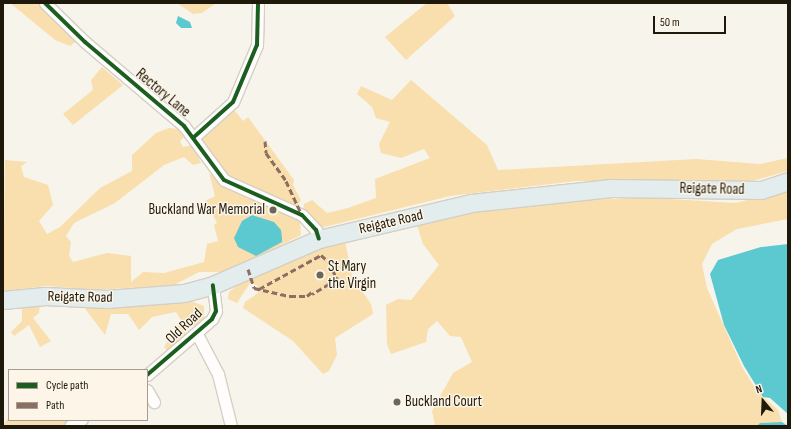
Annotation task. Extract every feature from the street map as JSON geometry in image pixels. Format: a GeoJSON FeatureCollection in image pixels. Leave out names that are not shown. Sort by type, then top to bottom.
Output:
{"type":"FeatureCollection","features":[{"type":"Feature","properties":{"kind":"main road","name":"Reigate Road"},"geometry":{"type":"LineString","coordinates":[[3,300],[45,296],[137,298],[184,293],[213,285],[319,239],[471,203],[611,188],[761,190],[788,182]]}},
{"type":"Feature","properties":{"kind":"street","name":"Rectory Lane"},"geometry":{"type":"LineString","coordinates":[[45,3],[194,137],[224,180],[302,215],[316,230],[319,239]]}},
{"type":"Feature","properties":{"kind":"street"},"geometry":{"type":"LineString","coordinates":[[194,137],[232,102],[257,45],[258,3]]}},
{"type":"Feature","properties":{"kind":"street","name":"Old Road"},"geometry":{"type":"LineString","coordinates":[[148,374],[197,334],[216,310],[213,285]]}},
{"type":"Feature","properties":{"kind":"street"},"geometry":{"type":"LineString","coordinates":[[197,334],[218,374],[231,426]]}},
{"type":"Feature","properties":{"kind":"street"},"geometry":{"type":"LineString","coordinates":[[148,392],[154,402]]}},
{"type":"Feature","properties":{"kind":"street"},"geometry":{"type":"LineString","coordinates":[[70,426],[79,421]]}},
{"type":"Feature","properties":{"kind":"shaded area"},"geometry":{"type":"Polygon","coordinates":[[[10,3],[38,3],[77,41],[70,46],[55,40],[10,3]]]}},
{"type":"Feature","properties":{"kind":"shaded area"},"geometry":{"type":"Polygon","coordinates":[[[177,3],[216,3],[202,13],[193,14],[177,3]]]}},
{"type":"Feature","properties":{"kind":"shaded area"},"geometry":{"type":"Polygon","coordinates":[[[427,3],[447,3],[455,16],[406,60],[385,37],[427,3]]]}},
{"type":"Feature","properties":{"kind":"shaded area"},"geometry":{"type":"Polygon","coordinates":[[[102,67],[123,85],[73,125],[63,114],[93,90],[91,80],[102,67]]]}},
{"type":"Feature","properties":{"kind":"shaded area"},"geometry":{"type":"Polygon","coordinates":[[[411,80],[487,145],[498,170],[696,159],[760,164],[788,158],[788,171],[749,182],[576,181],[450,196],[320,228],[303,211],[304,204],[312,200],[327,213],[348,208],[376,198],[375,179],[430,158],[424,149],[401,158],[381,153],[379,144],[390,122],[376,118],[372,107],[357,94],[361,86],[392,100],[411,80]]]}},
{"type":"Feature","properties":{"kind":"shaded area"},"geometry":{"type":"Polygon","coordinates":[[[232,107],[243,121],[248,117],[294,180],[293,185],[301,200],[297,207],[227,178],[201,142],[202,136],[232,107]]]}},
{"type":"Feature","properties":{"kind":"shaded area"},"geometry":{"type":"Polygon","coordinates":[[[169,128],[178,129],[184,137],[180,141],[183,147],[193,145],[201,163],[193,165],[184,157],[164,165],[115,203],[74,223],[66,236],[71,242],[69,256],[73,262],[107,253],[131,256],[131,282],[143,272],[164,273],[204,262],[207,244],[218,241],[214,225],[217,223],[205,201],[215,196],[209,173],[223,185],[292,214],[300,221],[301,235],[227,272],[199,272],[174,285],[96,290],[47,286],[3,291],[5,160],[27,162],[21,166],[24,177],[48,185],[53,205],[39,221],[47,234],[60,227],[100,188],[132,171],[132,155],[156,133],[169,128]]]}},
{"type":"Feature","properties":{"kind":"shaded area"},"geometry":{"type":"Polygon","coordinates":[[[788,190],[788,219],[737,229],[712,244],[702,264],[707,288],[742,367],[757,391],[778,410],[782,422],[757,426],[435,426],[432,411],[453,373],[472,362],[461,337],[450,336],[437,321],[428,329],[426,342],[391,354],[387,344],[386,305],[398,299],[411,300],[439,265],[423,244],[416,222],[464,211],[573,200],[654,198],[735,203],[788,190]]]}},
{"type":"Feature","properties":{"kind":"shaded area"},"geometry":{"type":"Polygon","coordinates":[[[345,241],[352,276],[371,304],[373,314],[335,338],[337,355],[329,371],[323,374],[293,341],[243,308],[245,302],[258,293],[257,285],[250,283],[237,303],[228,299],[229,292],[242,281],[300,252],[345,241]]]}},
{"type":"Feature","properties":{"kind":"shaded area"},"geometry":{"type":"Polygon","coordinates":[[[188,300],[204,306],[204,318],[194,326],[190,324],[185,327],[185,337],[168,352],[164,347],[181,320],[176,312],[152,317],[139,330],[128,314],[111,314],[105,335],[83,306],[188,300]]]}},
{"type":"Feature","properties":{"kind":"shaded area"},"geometry":{"type":"Polygon","coordinates":[[[40,303],[39,313],[33,318],[51,341],[40,347],[29,325],[14,336],[11,332],[22,321],[22,305],[40,303]]]}},
{"type":"Feature","properties":{"kind":"shaded area"},"geometry":{"type":"Polygon","coordinates":[[[7,419],[8,421],[70,421],[62,426],[3,426],[7,419]]]}},
{"type":"Feature","properties":{"kind":"water"},"geometry":{"type":"Polygon","coordinates":[[[178,16],[190,22],[192,28],[181,28],[176,23],[178,16]]]}},
{"type":"Feature","properties":{"kind":"water"},"geometry":{"type":"Polygon","coordinates":[[[252,215],[274,222],[281,230],[282,238],[282,242],[256,256],[238,247],[234,238],[242,221],[252,215]]]}},
{"type":"Feature","properties":{"kind":"water"},"geometry":{"type":"Polygon","coordinates":[[[788,244],[788,414],[770,398],[763,397],[744,366],[724,325],[710,274],[718,260],[761,247],[788,244]]]}},
{"type":"Feature","properties":{"kind":"water"},"geometry":{"type":"Polygon","coordinates":[[[782,422],[788,426],[757,426],[760,423],[782,422]]]}},
{"type":"Feature","properties":{"kind":"marked path"},"geometry":{"type":"LineString","coordinates":[[265,141],[266,153],[286,181],[302,215]]}},
{"type":"Feature","properties":{"kind":"marked path"},"geometry":{"type":"LineString","coordinates":[[259,289],[321,255],[328,261],[337,279],[312,294]]}},
{"type":"Feature","properties":{"kind":"marked path"},"geometry":{"type":"LineString","coordinates":[[248,269],[254,288],[290,296],[307,296],[313,291]]}},
{"type":"Feature","properties":{"kind":"cycle path"},"geometry":{"type":"LineString","coordinates":[[45,3],[85,42],[184,126],[224,180],[302,215],[316,230],[319,239]]}},
{"type":"Feature","properties":{"kind":"cycle path"},"geometry":{"type":"LineString","coordinates":[[194,137],[233,102],[257,45],[258,3]]}},
{"type":"Feature","properties":{"kind":"cycle path"},"geometry":{"type":"LineString","coordinates":[[148,374],[212,319],[216,311],[213,285]]}},
{"type":"Feature","properties":{"kind":"place","name":"Buckland War Memorial"},"geometry":{"type":"Point","coordinates":[273,210]}},
{"type":"Feature","properties":{"kind":"place","name":"St Mary the Virgin"},"geometry":{"type":"Point","coordinates":[320,275]}},
{"type":"Feature","properties":{"kind":"place","name":"Buckland Court"},"geometry":{"type":"Point","coordinates":[397,402]}}]}
